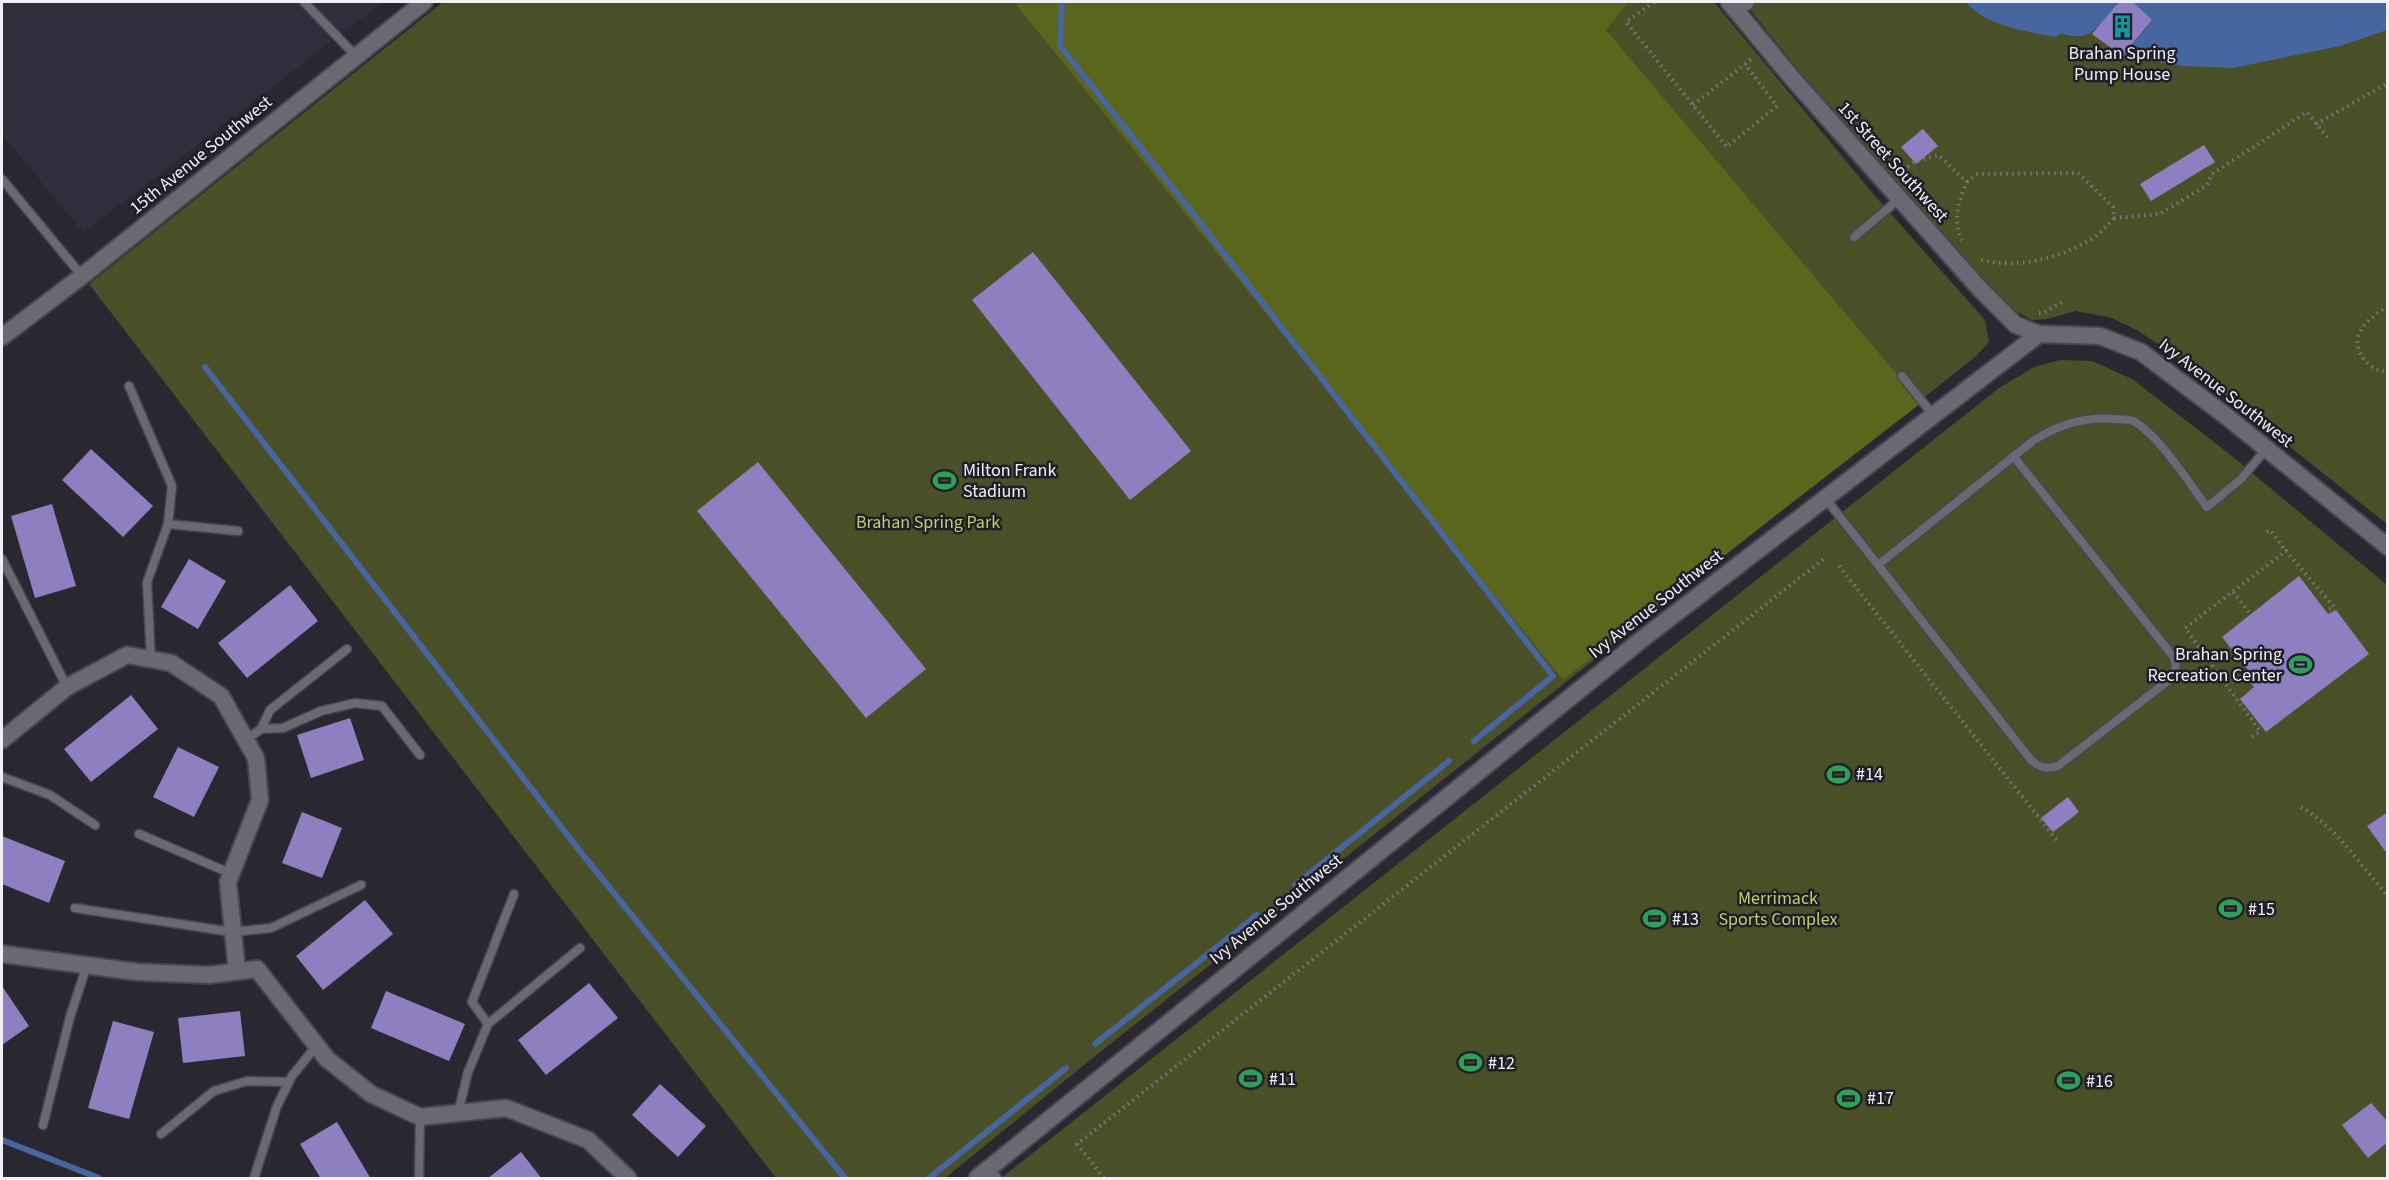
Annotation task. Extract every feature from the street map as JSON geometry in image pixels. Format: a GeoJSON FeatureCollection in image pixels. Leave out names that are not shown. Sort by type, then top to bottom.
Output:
{"type":"FeatureCollection","features":[{"type":"Feature","properties":{"kind":"street","name":"15th Avenue Southwest"},"geometry":{"type":"LineString","coordinates":[[2,337],[82,276],[424,2]]}},
{"type":"Feature","properties":{"kind":"street","name":"1st Street Southwest"},"geometry":{"type":"LineString","coordinates":[[1737,4],[1766,47],[1981,290],[2016,325],[2039,334]]}},
{"type":"Feature","properties":{"kind":"street","name":"Ivy Avenue Southwest"},"geometry":{"type":"LineString","coordinates":[[988,1175],[1497,755],[1641,640],[2039,334],[2100,336],[2141,352],[2266,448],[2388,547]]}},
{"type":"Feature","properties":{"kind":"street"},"geometry":{"type":"LineString","coordinates":[[2,740],[67,687],[127,655],[171,663],[221,696],[256,758],[260,800],[228,882],[237,971]]}},
{"type":"Feature","properties":{"kind":"street"},"geometry":{"type":"LineString","coordinates":[[2,954],[137,972],[209,975],[257,969],[327,1059],[371,1094],[420,1117],[506,1108],[588,1140],[628,1179]]}},
{"type":"Feature","properties":{"kind":"lane"},"geometry":{"type":"LineString","coordinates":[[304,2],[356,56]]}},
{"type":"Feature","properties":{"kind":"lane"},"geometry":{"type":"LineString","coordinates":[[2,178],[82,276]]}},
{"type":"Feature","properties":{"kind":"lane"},"geometry":{"type":"LineString","coordinates":[[1854,237],[1899,199]]}},
{"type":"Feature","properties":{"kind":"lane"},"geometry":{"type":"LineString","coordinates":[[1902,376],[1933,415]]}},
{"type":"Feature","properties":{"kind":"lane"},"geometry":{"type":"LineString","coordinates":[[129,386],[172,486],[168,524],[147,582],[151,659]]}},
{"type":"Feature","properties":{"kind":"lane"},"geometry":{"type":"LineString","coordinates":[[1878,565],[2055,427],[2072,422],[2106,418],[2133,421],[2150,433],[2207,507],[2241,479],[2266,448]]}},
{"type":"Feature","properties":{"kind":"lane"},"geometry":{"type":"LineString","coordinates":[[1825,498],[2031,760],[2039,767],[2049,769],[2058,766],[2169,680],[2176,670],[2176,660],[2014,457]]}},
{"type":"Feature","properties":{"kind":"lane"},"geometry":{"type":"LineString","coordinates":[[168,524],[238,531]]}},
{"type":"Feature","properties":{"kind":"lane"},"geometry":{"type":"LineString","coordinates":[[2,559],[67,687]]}},
{"type":"Feature","properties":{"kind":"lane"},"geometry":{"type":"LineString","coordinates":[[247,739],[261,729],[270,710],[346,649]]}},
{"type":"Feature","properties":{"kind":"lane"},"geometry":{"type":"LineString","coordinates":[[261,729],[283,728],[321,711],[355,703],[382,706],[420,755]]}},
{"type":"Feature","properties":{"kind":"lane"},"geometry":{"type":"LineString","coordinates":[[2,777],[50,795],[95,825]]}},
{"type":"Feature","properties":{"kind":"lane"},"geometry":{"type":"LineString","coordinates":[[139,834],[232,874]]}},
{"type":"Feature","properties":{"kind":"lane"},"geometry":{"type":"LineString","coordinates":[[75,908],[232,932],[271,928],[361,885]]}},
{"type":"Feature","properties":{"kind":"lane"},"geometry":{"type":"LineString","coordinates":[[488,1024],[472,1002],[514,894]]}},
{"type":"Feature","properties":{"kind":"lane"},"geometry":{"type":"LineString","coordinates":[[458,1113],[468,1072],[488,1024],[580,948]]}},
{"type":"Feature","properties":{"kind":"lane"},"geometry":{"type":"LineString","coordinates":[[43,1125],[69,1017],[87,965]]}},
{"type":"Feature","properties":{"kind":"lane"},"geometry":{"type":"LineString","coordinates":[[254,1179],[277,1106],[289,1082],[316,1046]]}},
{"type":"Feature","properties":{"kind":"lane"},"geometry":{"type":"LineString","coordinates":[[161,1134],[214,1091],[247,1081],[289,1082]]}},
{"type":"Feature","properties":{"kind":"lane"},"geometry":{"type":"LineString","coordinates":[[419,1179],[420,1117]]}},
{"type":"Feature","properties":{"kind":"path"},"geometry":{"type":"LineString","coordinates":[[1654,2],[1626,22],[1727,147],[1777,106],[1745,64]]}},
{"type":"Feature","properties":{"kind":"path"},"geometry":{"type":"LineString","coordinates":[[1693,105],[1766,47]]}},
{"type":"Feature","properties":{"kind":"path"},"geometry":{"type":"LineString","coordinates":[[2316,124],[2388,83]]}},
{"type":"Feature","properties":{"kind":"path"},"geometry":{"type":"LineString","coordinates":[[1973,253],[1980,260],[1999,263],[2037,260],[2062,254],[2095,237],[2114,218],[2160,214],[2207,185],[2212,174],[2307,112],[2328,138]]}},
{"type":"Feature","properties":{"kind":"path"},"geometry":{"type":"LineString","coordinates":[[1885,183],[1914,162],[1938,155],[1967,182]]}},
{"type":"Feature","properties":{"kind":"path"},"geometry":{"type":"LineString","coordinates":[[1965,246],[1959,235],[1958,201],[1967,182],[1977,174],[2078,173],[2114,207],[2114,218]]}},
{"type":"Feature","properties":{"kind":"path"},"geometry":{"type":"LineString","coordinates":[[2388,306],[2373,316],[2359,334],[2357,349],[2367,363],[2382,371],[2388,371]]}},
{"type":"Feature","properties":{"kind":"path"},"geometry":{"type":"LineString","coordinates":[[2267,532],[2270,530],[2334,607],[2326,611]]}},
{"type":"Feature","properties":{"kind":"path"},"geometry":{"type":"LineString","coordinates":[[2252,737],[2260,731],[2186,628],[2286,552]]}},
{"type":"Feature","properties":{"kind":"path"},"geometry":{"type":"LineString","coordinates":[[1104,1179],[1077,1144],[1825,558]]}},
{"type":"Feature","properties":{"kind":"path"},"geometry":{"type":"LineString","coordinates":[[1839,566],[2059,843]]}},
{"type":"Feature","properties":{"kind":"path"},"geometry":{"type":"LineString","coordinates":[[2233,592],[2251,615]]}},
{"type":"Feature","properties":{"kind":"path"},"geometry":{"type":"LineString","coordinates":[[2301,807],[2319,818],[2339,836],[2388,896]]}},
{"type":"Feature","properties":{"kind":"shaded area"},"geometry":{"type":"Polygon","coordinates":[[[2,2],[383,2],[83,233],[2,134],[2,2]]]}},
{"type":"Feature","properties":{"kind":"green space","name":"Brahan Spring Park"},"geometry":{"type":"Polygon","coordinates":[[[443,2],[1714,2],[1875,196],[1985,320],[1989,342],[1975,357],[945,1178],[776,1178],[89,284],[443,2]]]}},
{"type":"Feature","properties":{"kind":"green space"},"geometry":{"type":"Polygon","coordinates":[[[1014,2],[1628,2],[1606,30],[1921,403],[1563,680],[1014,2]]]}},
{"type":"Feature","properties":{"kind":"green space"},"geometry":{"type":"Polygon","coordinates":[[[1744,2],[2387,2],[2387,524],[2173,354],[2137,330],[2112,318],[2076,311],[2047,319],[2032,320],[1999,302],[1826,105],[1744,2]]]}},
{"type":"Feature","properties":{"kind":"green space","name":"Brahan Spring Recreation Center"},"geometry":{"type":"Polygon","coordinates":[[[2060,360],[2092,361],[2132,379],[2227,452],[2387,585],[2387,1178],[1001,1178],[1999,388],[2034,367],[2060,360]]]}},
{"type":"Feature","properties":{"kind":"water"},"geometry":{"type":"Polygon","coordinates":[[[1966,2],[2119,2],[2101,24],[2088,34],[2072,36],[2061,33],[2056,37],[1995,22],[1974,10],[1966,2]]]}},
{"type":"Feature","properties":{"kind":"water"},"geometry":{"type":"Polygon","coordinates":[[[2133,2],[2387,2],[2387,30],[2340,46],[2233,68],[2183,66],[2122,56],[2152,21],[2133,2]]]}},
{"type":"Feature","properties":{"kind":"building","name":"Brahan Spring Pump House"},"geometry":{"type":"Polygon","coordinates":[[[2119,2],[2133,2],[2152,20],[2122,56],[2092,34],[2119,2]]]}},
{"type":"Feature","properties":{"kind":"building"},"geometry":{"type":"Polygon","coordinates":[[[1923,129],[1938,146],[1916,164],[1901,147],[1923,129]]]}},
{"type":"Feature","properties":{"kind":"building"},"geometry":{"type":"Polygon","coordinates":[[[2204,145],[2215,162],[2151,201],[2140,184],[2204,145]]]}},
{"type":"Feature","properties":{"kind":"building"},"geometry":{"type":"Polygon","coordinates":[[[1033,252],[1191,451],[1130,500],[972,300],[1033,252]]]}},
{"type":"Feature","properties":{"kind":"building"},"geometry":{"type":"Polygon","coordinates":[[[91,449],[153,506],[123,537],[62,480],[91,449]]]}},
{"type":"Feature","properties":{"kind":"building"},"geometry":{"type":"Polygon","coordinates":[[[758,462],[926,669],[866,718],[697,511],[758,462]]]}},
{"type":"Feature","properties":{"kind":"building"},"geometry":{"type":"Polygon","coordinates":[[[52,504],[76,586],[35,598],[11,516],[52,504]]]}},
{"type":"Feature","properties":{"kind":"building"},"geometry":{"type":"Polygon","coordinates":[[[189,559],[226,581],[198,629],[161,607],[189,559]]]}},
{"type":"Feature","properties":{"kind":"building","name":"Brahan Spring Recreation Center"},"geometry":{"type":"Polygon","coordinates":[[[2299,576],[2328,614],[2336,610],[2369,654],[2266,732],[2240,699],[2254,687],[2247,679],[2251,674],[2222,637],[2299,576]]]}},
{"type":"Feature","properties":{"kind":"building"},"geometry":{"type":"Polygon","coordinates":[[[290,585],[318,621],[247,678],[218,643],[290,585]]]}},
{"type":"Feature","properties":{"kind":"building"},"geometry":{"type":"Polygon","coordinates":[[[131,695],[158,729],[91,782],[64,749],[131,695]]]}},
{"type":"Feature","properties":{"kind":"building"},"geometry":{"type":"Polygon","coordinates":[[[350,718],[364,760],[311,778],[297,735],[350,718]]]}},
{"type":"Feature","properties":{"kind":"building"},"geometry":{"type":"Polygon","coordinates":[[[178,747],[219,767],[194,817],[153,797],[178,747]]]}},
{"type":"Feature","properties":{"kind":"building"},"geometry":{"type":"Polygon","coordinates":[[[2068,797],[2079,812],[2053,832],[2041,818],[2068,797]]]}},
{"type":"Feature","properties":{"kind":"building"},"geometry":{"type":"Polygon","coordinates":[[[302,812],[342,828],[322,878],[282,863],[302,812]]]}},
{"type":"Feature","properties":{"kind":"building"},"geometry":{"type":"Polygon","coordinates":[[[2388,812],[2388,855],[2367,826],[2388,812]]]}},
{"type":"Feature","properties":{"kind":"building"},"geometry":{"type":"Polygon","coordinates":[[[2,836],[65,861],[49,903],[2,884],[2,836]]]}},
{"type":"Feature","properties":{"kind":"building"},"geometry":{"type":"Polygon","coordinates":[[[365,900],[393,934],[323,990],[296,956],[365,900]]]}},
{"type":"Feature","properties":{"kind":"building"},"geometry":{"type":"Polygon","coordinates":[[[589,983],[618,1018],[546,1075],[518,1040],[589,983]]]}},
{"type":"Feature","properties":{"kind":"building"},"geometry":{"type":"Polygon","coordinates":[[[2,986],[29,1026],[2,1045],[2,986]]]}},
{"type":"Feature","properties":{"kind":"building"},"geometry":{"type":"Polygon","coordinates":[[[386,991],[465,1024],[449,1061],[371,1028],[386,991]]]}},
{"type":"Feature","properties":{"kind":"building"},"geometry":{"type":"Polygon","coordinates":[[[240,1011],[245,1056],[183,1063],[178,1018],[240,1011]]]}},
{"type":"Feature","properties":{"kind":"building"},"geometry":{"type":"Polygon","coordinates":[[[113,1021],[154,1032],[129,1119],[88,1108],[113,1021]]]}},
{"type":"Feature","properties":{"kind":"building"},"geometry":{"type":"Polygon","coordinates":[[[660,1084],[706,1126],[678,1157],[632,1115],[660,1084]]]}},
{"type":"Feature","properties":{"kind":"building"},"geometry":{"type":"Polygon","coordinates":[[[2371,1103],[2388,1122],[2388,1142],[2368,1158],[2342,1125],[2371,1103]]]}},
{"type":"Feature","properties":{"kind":"building"},"geometry":{"type":"Polygon","coordinates":[[[337,1122],[371,1179],[321,1179],[300,1144],[337,1122]]]}},
{"type":"Feature","properties":{"kind":"building"},"geometry":{"type":"Polygon","coordinates":[[[521,1152],[542,1179],[487,1179],[521,1152]]]}},
{"type":"Feature","properties":{"kind":"waterway"},"geometry":{"type":"LineString","coordinates":[[1062,2],[1060,46],[1553,676],[1474,741]]}},
{"type":"Feature","properties":{"kind":"waterway"},"geometry":{"type":"LineString","coordinates":[[205,367],[579,850],[845,1178]]}},
{"type":"Feature","properties":{"kind":"waterway"},"geometry":{"type":"LineString","coordinates":[[1295,885],[1449,761]]}},
{"type":"Feature","properties":{"kind":"waterway"},"geometry":{"type":"LineString","coordinates":[[1095,1044],[1257,915]]}},
{"type":"Feature","properties":{"kind":"waterway"},"geometry":{"type":"LineString","coordinates":[[929,1178],[1066,1068]]}},
{"type":"Feature","properties":{"kind":"waterway"},"geometry":{"type":"LineString","coordinates":[[2,1140],[99,1178]]}},
{"type":"Feature","properties":{"kind":"place","name":"Brahan Spring Pump House"},"geometry":{"type":"Point","coordinates":[2122,27]}},
{"type":"Feature","properties":{"kind":"place","name":"Milton Frank Stadium"},"geometry":{"type":"Point","coordinates":[945,480]}},
{"type":"Feature","properties":{"kind":"place","name":"Brahan Spring Recreation Center"},"geometry":{"type":"Point","coordinates":[2300,664]}},
{"type":"Feature","properties":{"kind":"place","name":"#14"},"geometry":{"type":"Point","coordinates":[1838,774]}},
{"type":"Feature","properties":{"kind":"place","name":"#15"},"geometry":{"type":"Point","coordinates":[2230,909]}},
{"type":"Feature","properties":{"kind":"place","name":"#13"},"geometry":{"type":"Point","coordinates":[1654,919]}},
{"type":"Feature","properties":{"kind":"place","name":"#12"},"geometry":{"type":"Point","coordinates":[1470,1063]}},
{"type":"Feature","properties":{"kind":"place","name":"#11"},"geometry":{"type":"Point","coordinates":[1251,1079]}},
{"type":"Feature","properties":{"kind":"place","name":"#16"},"geometry":{"type":"Point","coordinates":[2068,1081]}},
{"type":"Feature","properties":{"kind":"place","name":"#17"},"geometry":{"type":"Point","coordinates":[1849,1098]}},
{"type":"Feature","properties":{"kind":"park label","name":"Merrimack Sports Complex"},"geometry":{"type":"Point","coordinates":[1778,908]}}]}
